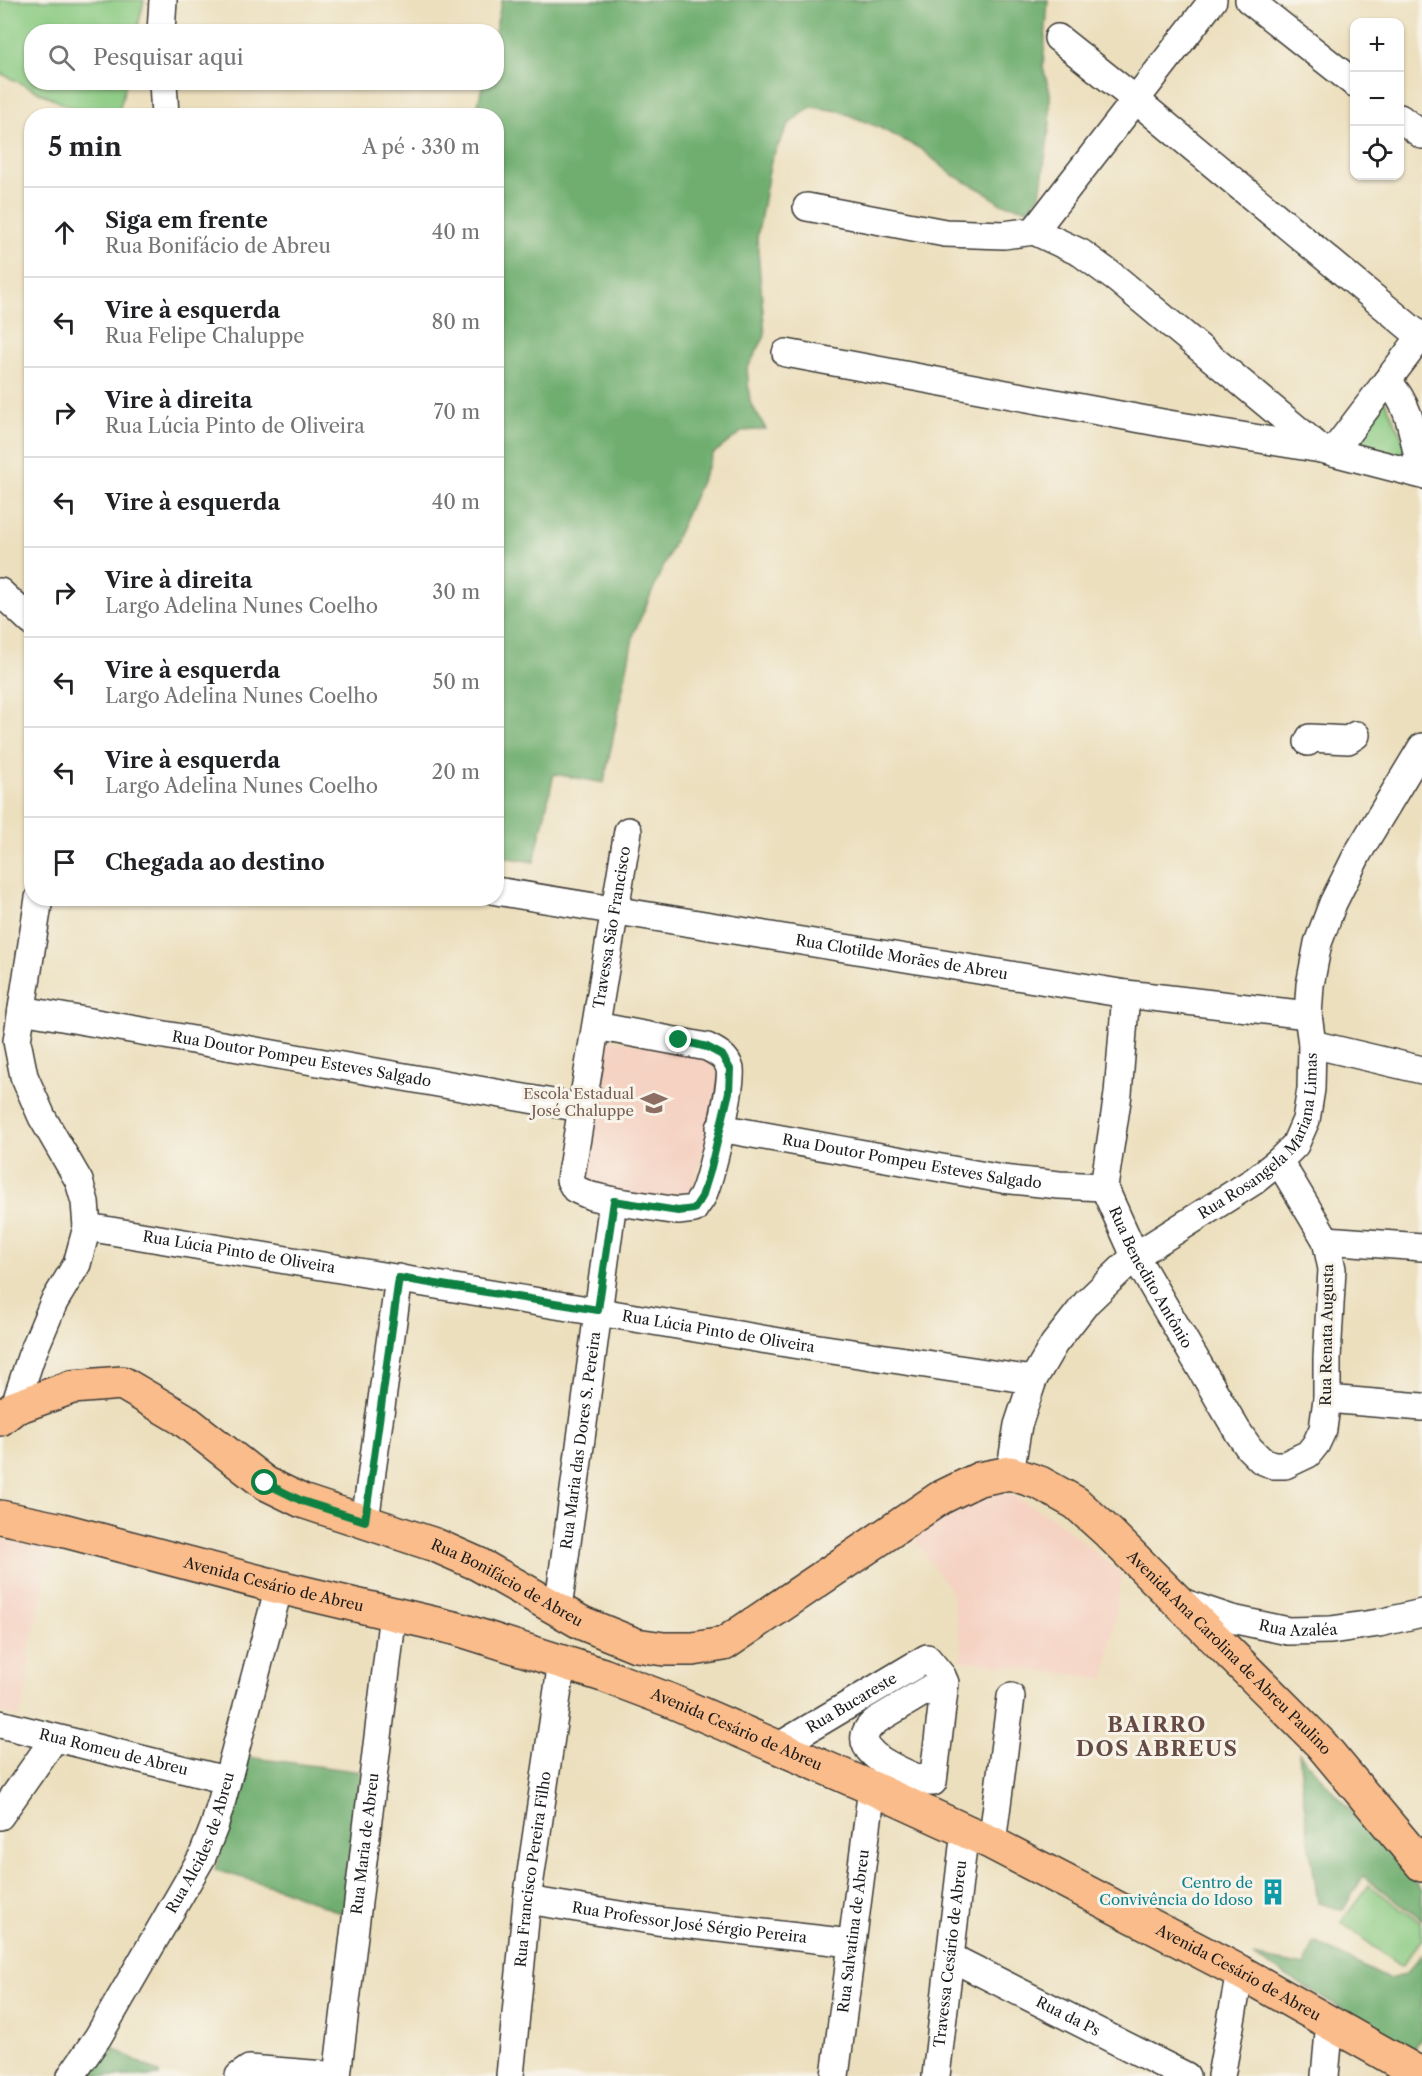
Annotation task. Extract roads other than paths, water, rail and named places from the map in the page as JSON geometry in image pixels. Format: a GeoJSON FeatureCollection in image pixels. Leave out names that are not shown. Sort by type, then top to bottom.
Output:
{"type":"FeatureCollection","features":[{"type":"Feature","properties":{"kind":"main road","name":"Rua Bonifácio de Abreu"},"geometry":{"type":"LineString","coordinates":[[5,1418],[72,1387],[122,1383],[183,1419],[265,1483],[302,1501],[435,1545],[478,1564],[582,1623],[636,1646],[664,1650],[693,1649],[724,1644],[940,1498],[979,1479],[1010,1473]]}},
{"type":"Feature","properties":{"kind":"main road","name":"Avenida Ana Carolina de Abreu Paulino"},"geometry":{"type":"LineString","coordinates":[[1010,1473],[1040,1483],[1076,1503],[1108,1533],[1320,1743],[1422,1865]]}},
{"type":"Feature","properties":{"kind":"main road","name":"Avenida Cesário de Abreu"},"geometry":{"type":"LineString","coordinates":[[0,1517],[62,1530],[497,1641],[603,1675],[671,1701],[873,1788],[979,1837],[1240,1972],[1422,2075]]}},
{"type":"Feature","properties":{"kind":"main road"},"geometry":{"type":"LineString","coordinates":[[671,1701],[666,1693],[667,1686],[676,1670],[724,1644]]}},
{"type":"Feature","properties":{"kind":"street"},"geometry":{"type":"LineString","coordinates":[[162,24],[163,0]]}},
{"type":"Feature","properties":{"kind":"street"},"geometry":{"type":"LineString","coordinates":[[1034,231],[1213,0]]}},
{"type":"Feature","properties":{"kind":"street"},"geometry":{"type":"LineString","coordinates":[[1249,0],[1350,80]]}},
{"type":"Feature","properties":{"kind":"street"},"geometry":{"type":"LineString","coordinates":[[1058,38],[1421,336],[1387,381],[1327,451]]}},
{"type":"Feature","properties":{"kind":"street"},"geometry":{"type":"LineString","coordinates":[[163,90],[165,108]]}},
{"type":"Feature","properties":{"kind":"street"},"geometry":{"type":"LineString","coordinates":[[1404,121],[1422,135]]}},
{"type":"Feature","properties":{"kind":"street"},"geometry":{"type":"LineString","coordinates":[[807,207],[945,233],[1004,236],[1034,231],[1081,253],[1118,280],[1327,451]]}},
{"type":"Feature","properties":{"kind":"street"},"geometry":{"type":"LineString","coordinates":[[786,353],[1156,422],[1327,451],[1422,474],[1408,412],[1396,390],[1387,381]]}},
{"type":"Feature","properties":{"kind":"street"},"geometry":{"type":"LineString","coordinates":[[0,592],[24,614]]}},
{"type":"Feature","properties":{"kind":"street"},"geometry":{"type":"LineString","coordinates":[[1308,742],[1310,738],[1348,740],[1356,735]]}},
{"type":"Feature","properties":{"kind":"street","name":"Rua Rosangela Mariana Limas"},"geometry":{"type":"LineString","coordinates":[[1010,1473],[1018,1425],[1033,1380],[1054,1344],[1087,1302],[1135,1256],[1254,1181],[1295,1145],[1306,1119],[1311,1089],[1312,1044],[1308,1015],[1310,985],[1318,943],[1333,903],[1358,853],[1422,747]]}},
{"type":"Feature","properties":{"kind":"street","name":"Travessa São Francisco"},"geometry":{"type":"LineString","coordinates":[[628,831],[570,1180],[575,1189],[591,1196],[678,1211],[694,1209],[702,1197],[720,1128]]}},
{"type":"Feature","properties":{"kind":"street","name":"Rua Clotilde Morães de Abreu"},"geometry":{"type":"LineString","coordinates":[[504,892],[1125,994],[1308,1015]]}},
{"type":"Feature","properties":{"kind":"street"},"geometry":{"type":"LineString","coordinates":[[5,1418],[54,1302],[76,1264],[87,1227],[85,1202],[79,1181],[42,1118],[9,1039],[22,1010],[38,906]]}},
{"type":"Feature","properties":{"kind":"street","name":"Rua Benedito Antônio"},"geometry":{"type":"LineString","coordinates":[[1125,994],[1118,1094],[1104,1187],[1135,1256],[1238,1432],[1261,1460],[1273,1465],[1285,1465],[1295,1461],[1308,1454],[1323,1430]]}},
{"type":"Feature","properties":{"kind":"street","name":"Rua Doutor Pompeu Esteves Salgado"},"geometry":{"type":"LineString","coordinates":[[22,1010],[581,1108]]}},
{"type":"Feature","properties":{"kind":"street"},"geometry":{"type":"LineString","coordinates":[[596,1026],[679,1040],[707,1047],[722,1055],[730,1069],[729,1092],[720,1128]]}},
{"type":"Feature","properties":{"kind":"street"},"geometry":{"type":"LineString","coordinates":[[1312,1044],[1422,1070]]}},
{"type":"Feature","properties":{"kind":"street","name":"Rua Doutor Pompeu Esteves Salgado"},"geometry":{"type":"LineString","coordinates":[[720,1128],[1002,1179],[1104,1187]]}},
{"type":"Feature","properties":{"kind":"street","name":"Rua Renata Augusta"},"geometry":{"type":"LineString","coordinates":[[1279,1161],[1326,1240],[1332,1269],[1327,1399],[1323,1430]]}},
{"type":"Feature","properties":{"kind":"street","name":"Rua Maria das Dores S. Pereira"},"geometry":{"type":"LineString","coordinates":[[558,1609],[614,1201]]}},
{"type":"Feature","properties":{"kind":"street","name":"Rua Lúcia Pinto de Oliveira"},"geometry":{"type":"LineString","coordinates":[[87,1227],[792,1344],[1033,1380]]}},
{"type":"Feature","properties":{"kind":"street"},"geometry":{"type":"LineString","coordinates":[[1326,1240],[1422,1247]]}},
{"type":"Feature","properties":{"kind":"street"},"geometry":{"type":"LineString","coordinates":[[365,1521],[399,1278]]}},
{"type":"Feature","properties":{"kind":"street"},"geometry":{"type":"LineString","coordinates":[[1327,1399],[1422,1407]]}},
{"type":"Feature","properties":{"kind":"street","name":"Rua Alcides de Abreu"},"geometry":{"type":"LineString","coordinates":[[71,2076],[98,2037],[202,1857],[214,1827],[279,1587]]}},
{"type":"Feature","properties":{"kind":"street","name":"Rua Azaléa"},"geometry":{"type":"LineString","coordinates":[[1177,1601],[1232,1619],[1288,1631],[1331,1630],[1379,1623],[1422,1613]]}},
{"type":"Feature","properties":{"kind":"street","name":"Rua Maria de Abreu"},"geometry":{"type":"LineString","coordinates":[[337,2076],[393,1613]]}},
{"type":"Feature","properties":{"kind":"street","name":"Rua Francisco Pereira Filho"},"geometry":{"type":"LineString","coordinates":[[510,2076],[527,1900],[562,1662]]}},
{"type":"Feature","properties":{"kind":"street","name":"Rua Bucareste"},"geometry":{"type":"LineString","coordinates":[[776,1748],[918,1663],[936,1686]]}},
{"type":"Feature","properties":{"kind":"street","name":"Travessa Cesário de Abreu"},"geometry":{"type":"LineString","coordinates":[[936,2076],[950,1957],[1011,1697]]}},
{"type":"Feature","properties":{"kind":"street","name":"Rua Romeu de Abreu"},"geometry":{"type":"LineString","coordinates":[[0,1725],[226,1780]]}},
{"type":"Feature","properties":{"kind":"street"},"geometry":{"type":"LineString","coordinates":[[0,1816],[54,1738]]}},
{"type":"Feature","properties":{"kind":"street","name":"Rua Salvatina de Abreu"},"geometry":{"type":"LineString","coordinates":[[835,2076],[873,1788]]}},
{"type":"Feature","properties":{"kind":"street","name":"Rua Professor José Sérgio Pereira"},"geometry":{"type":"LineString","coordinates":[[527,1900],[657,1921],[851,1943]]}},
{"type":"Feature","properties":{"kind":"street","name":"Rua da Ps"},"geometry":{"type":"LineString","coordinates":[[950,1957],[1186,2076]]}},
{"type":"Feature","properties":{"kind":"street"},"geometry":{"type":"LineString","coordinates":[[1221,2076],[1240,1972]]}},
{"type":"Feature","properties":{"kind":"street"},"geometry":{"type":"LineString","coordinates":[[1325,2076],[1330,2022]]}},
{"type":"Feature","properties":{"kind":"street"},"geometry":{"type":"LineString","coordinates":[[239,2076],[249,2069],[337,2076]]}},
{"type":"Feature","properties":{"kind":"place","name":"Escola Estadual José Chaluppe"},"geometry":{"type":"Point","coordinates":[654,1103]}},
{"type":"Feature","properties":{"kind":"place","name":"Centro de Convivência do Idoso"},"geometry":{"type":"Point","coordinates":[1273,1892]}},
{"type":"Feature","properties":{"kind":"district","name":"BAIRRO DOS ABREUS"},"geometry":{"type":"Point","coordinates":[1157,1737]}}]}
